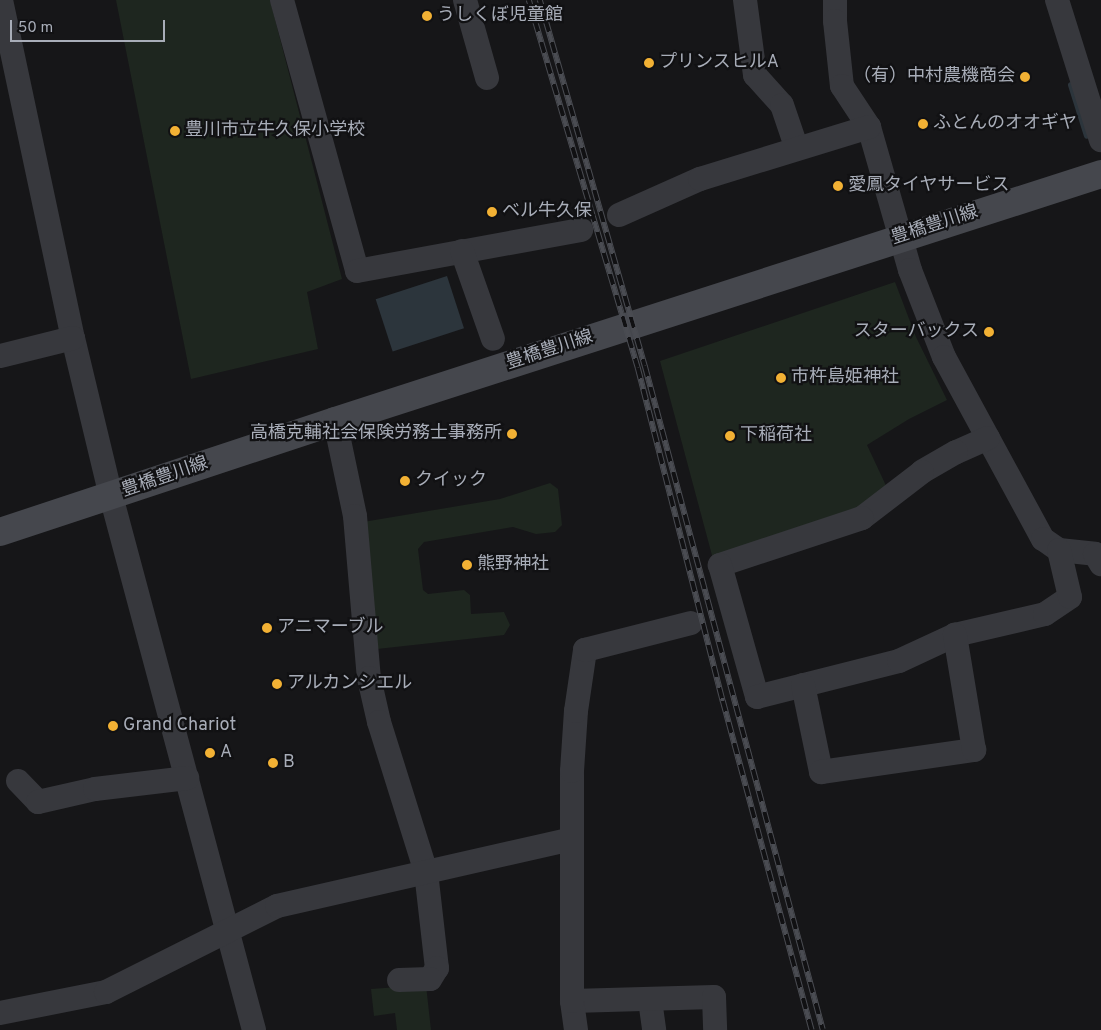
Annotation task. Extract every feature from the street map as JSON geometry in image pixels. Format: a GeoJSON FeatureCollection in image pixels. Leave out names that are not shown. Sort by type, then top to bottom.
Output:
{"type":"FeatureCollection","features":[{"type":"Feature","properties":{"kind":"main road","name":"豊橋豊川線"},"geometry":{"type":"LineString","coordinates":[[0,532],[335,421],[1101,174]]}},
{"type":"Feature","properties":{"kind":"street"},"geometry":{"type":"LineString","coordinates":[[1,0],[73,338],[111,496],[254,1030]]}},
{"type":"Feature","properties":{"kind":"street"},"geometry":{"type":"LineString","coordinates":[[282,0],[357,271],[581,230]]}},
{"type":"Feature","properties":{"kind":"street"},"geometry":{"type":"LineString","coordinates":[[465,0],[487,78]]}},
{"type":"Feature","properties":{"kind":"street"},"geometry":{"type":"LineString","coordinates":[[745,0],[755,75],[782,105],[797,149]]}},
{"type":"Feature","properties":{"kind":"street"},"geometry":{"type":"LineString","coordinates":[[835,0],[835,21],[842,86],[869,127],[910,270],[944,357],[1043,539],[1059,550],[1099,557]]}},
{"type":"Feature","properties":{"kind":"street"},"geometry":{"type":"LineString","coordinates":[[1057,0],[1101,140]]}},
{"type":"Feature","properties":{"kind":"street"},"geometry":{"type":"LineString","coordinates":[[619,215],[700,179],[869,127]]}},
{"type":"Feature","properties":{"kind":"street"},"geometry":{"type":"LineString","coordinates":[[462,251],[493,339]]}},
{"type":"Feature","properties":{"kind":"street"},"geometry":{"type":"LineString","coordinates":[[0,356],[73,338]]}},
{"type":"Feature","properties":{"kind":"street"},"geometry":{"type":"LineString","coordinates":[[335,421],[355,516],[369,678],[379,722],[426,872],[437,968],[430,978],[400,980]]}},
{"type":"Feature","properties":{"kind":"street"},"geometry":{"type":"LineString","coordinates":[[988,438],[956,452],[922,472],[862,518],[720,565],[758,696],[899,661],[955,635],[1045,614],[1070,597],[1059,550]]}},
{"type":"Feature","properties":{"kind":"street"},"geometry":{"type":"LineString","coordinates":[[576,1030],[572,1001],[572,771],[576,711],[586,650],[691,623]]}},
{"type":"Feature","properties":{"kind":"street"},"geometry":{"type":"LineString","coordinates":[[803,685],[821,772],[974,750],[955,635]]}},
{"type":"Feature","properties":{"kind":"street"},"geometry":{"type":"LineString","coordinates":[[18,781],[38,802],[95,789],[187,778]]}},
{"type":"Feature","properties":{"kind":"street"},"geometry":{"type":"LineString","coordinates":[[0,1013],[106,992],[277,906],[571,839]]}},
{"type":"Feature","properties":{"kind":"street"},"geometry":{"type":"LineString","coordinates":[[572,1001],[714,997],[715,1030]]}},
{"type":"Feature","properties":{"kind":"street"},"geometry":{"type":"LineString","coordinates":[[650,1000],[654,1030]]}},
{"type":"Feature","properties":{"kind":"shaded area"},"geometry":{"type":"Polygon","coordinates":[[[116,0],[270,0],[342,279],[307,292],[318,349],[191,379],[116,0]]]}},
{"type":"Feature","properties":{"kind":"shaded area"},"geometry":{"type":"Polygon","coordinates":[[[447,276],[464,328],[393,351],[376,299],[447,276]]]}},
{"type":"Feature","properties":{"kind":"shaded area"},"geometry":{"type":"Polygon","coordinates":[[[895,282],[916,337],[947,400],[909,419],[867,445],[889,492],[858,512],[713,559],[660,361],[895,282]]]}},
{"type":"Feature","properties":{"kind":"shaded area"},"geometry":{"type":"Polygon","coordinates":[[[550,483],[558,489],[562,525],[555,532],[536,534],[513,527],[424,542],[418,549],[423,590],[428,594],[464,590],[470,595],[471,614],[504,612],[510,625],[504,635],[377,649],[363,522],[500,499],[550,483]]]}},
{"type":"Feature","properties":{"kind":"shaded area"},"geometry":{"type":"Polygon","coordinates":[[[426,985],[431,1030],[397,1030],[395,1013],[374,1016],[371,989],[426,985]]]}},
{"type":"Feature","properties":{"kind":"waterway"},"geometry":{"type":"LineString","coordinates":[[1071,85],[1087,136]]}},
{"type":"Feature","properties":{"kind":"railway"},"geometry":{"type":"LineString","coordinates":[[529,0],[638,368],[723,701],[812,1030]]}},
{"type":"Feature","properties":{"kind":"railway"},"geometry":{"type":"LineString","coordinates":[[540,0],[645,366],[823,1030]]}},
{"type":"Feature","properties":{"kind":"place","name":"うしくぼ児童館"},"geometry":{"type":"Point","coordinates":[427,16]}},
{"type":"Feature","properties":{"kind":"place","name":"プリンスヒルA"},"geometry":{"type":"Point","coordinates":[649,63]}},
{"type":"Feature","properties":{"kind":"place","name":"（有）中村農機商会"},"geometry":{"type":"Point","coordinates":[1025,77]}},
{"type":"Feature","properties":{"kind":"place","name":"ふとんのオオギヤ"},"geometry":{"type":"Point","coordinates":[923,124]}},
{"type":"Feature","properties":{"kind":"place","name":"豊川市立牛久保小学校"},"geometry":{"type":"Point","coordinates":[175,131]}},
{"type":"Feature","properties":{"kind":"place","name":"愛鳳タイヤサービス"},"geometry":{"type":"Point","coordinates":[838,186]}},
{"type":"Feature","properties":{"kind":"place","name":"ベル牛久保"},"geometry":{"type":"Point","coordinates":[492,212]}},
{"type":"Feature","properties":{"kind":"place","name":"スターバックス"},"geometry":{"type":"Point","coordinates":[989,332]}},
{"type":"Feature","properties":{"kind":"place","name":"市杵島姫神社"},"geometry":{"type":"Point","coordinates":[781,378]}},
{"type":"Feature","properties":{"kind":"place","name":"高橋克輔社会保険労務士事務所"},"geometry":{"type":"Point","coordinates":[512,434]}},
{"type":"Feature","properties":{"kind":"place","name":"下稲荷社"},"geometry":{"type":"Point","coordinates":[730,436]}},
{"type":"Feature","properties":{"kind":"place","name":"クイック"},"geometry":{"type":"Point","coordinates":[405,481]}},
{"type":"Feature","properties":{"kind":"place","name":"熊野神社"},"geometry":{"type":"Point","coordinates":[467,565]}},
{"type":"Feature","properties":{"kind":"place","name":"アニマーブル"},"geometry":{"type":"Point","coordinates":[267,628]}},
{"type":"Feature","properties":{"kind":"place","name":"アルカンシエル"},"geometry":{"type":"Point","coordinates":[277,684]}},
{"type":"Feature","properties":{"kind":"place","name":"Grand Chariot"},"geometry":{"type":"Point","coordinates":[113,726]}},
{"type":"Feature","properties":{"kind":"place","name":"A"},"geometry":{"type":"Point","coordinates":[210,753]}},
{"type":"Feature","properties":{"kind":"place","name":"B"},"geometry":{"type":"Point","coordinates":[273,763]}}]}
